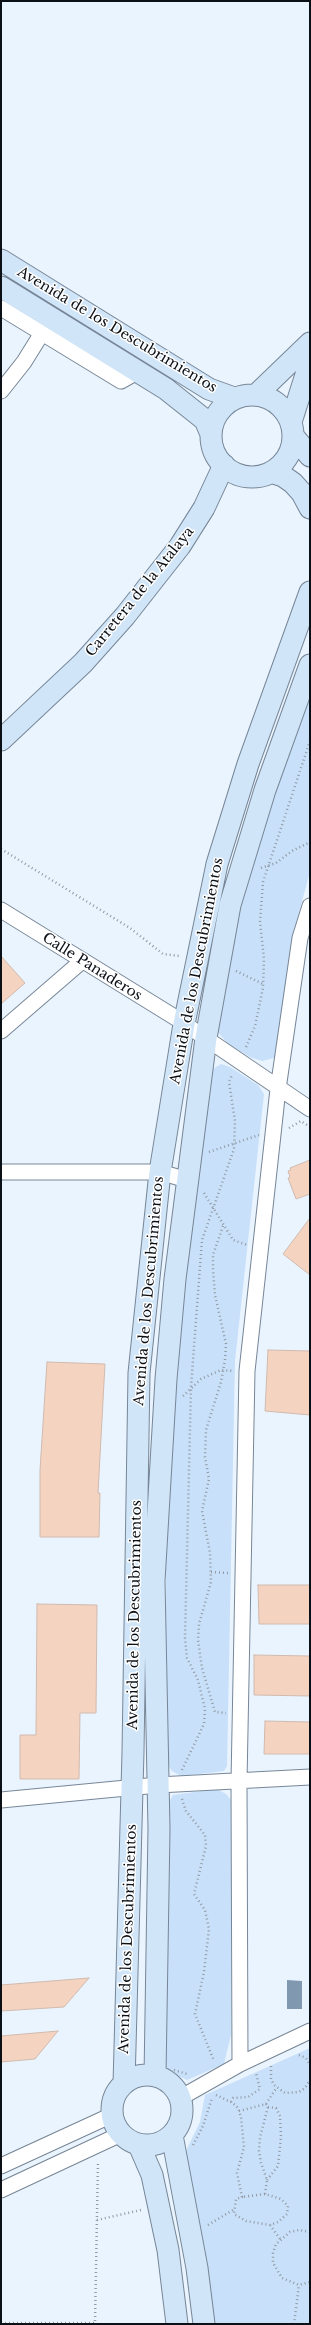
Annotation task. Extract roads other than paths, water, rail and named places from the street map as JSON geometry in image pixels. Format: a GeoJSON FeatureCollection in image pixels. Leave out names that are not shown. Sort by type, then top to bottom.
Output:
{"type":"FeatureCollection","features":[{"type":"Feature","properties":{"kind":"street","name":"Avenida de los Descubrimientos"},"geometry":{"type":"LineString","coordinates":[[1,260],[209,389],[234,398]]}},
{"type":"Feature","properties":{"kind":"street","name":"Avenida de los Descubrimientos"},"geometry":{"type":"LineString","coordinates":[[1,287],[137,372],[166,388],[196,410],[205,420],[211,434]]}},
{"type":"Feature","properties":{"kind":"street","name":"Avenida de los Descubrimientos"},"geometry":{"type":"LineString","coordinates":[[1,308],[121,381],[137,372]]}},
{"type":"Feature","properties":{"kind":"street"},"geometry":{"type":"LineString","coordinates":[[1,391],[24,362],[42,333]]}},
{"type":"Feature","properties":{"kind":"street"},"geometry":{"type":"LineString","coordinates":[[256,395],[310,343]]}},
{"type":"Feature","properties":{"kind":"street"},"geometry":{"type":"LineString","coordinates":[[310,362],[292,430],[288,456],[283,463],[271,472],[250,476],[232,470],[217,456],[212,446],[211,434],[214,422],[219,412],[234,398],[256,395],[277,404],[286,412],[292,430],[310,456]]}},
{"type":"Feature","properties":{"kind":"street","name":"Carretera de la Atalaya"},"geometry":{"type":"LineString","coordinates":[[1,740],[83,663],[120,622],[180,546],[204,508],[232,470]]}},
{"type":"Feature","properties":{"kind":"street"},"geometry":{"type":"LineString","coordinates":[[271,472],[283,476],[293,483],[302,493],[310,508]]}},
{"type":"Feature","properties":{"kind":"street","name":"Avenida de los Descubrimientos"},"geometry":{"type":"LineString","coordinates":[[124,2084],[132,1788],[139,1373],[160,1172],[196,958],[219,857],[248,764],[310,592]]}},
{"type":"Feature","properties":{"kind":"street","name":"Avenida de los Descubrimientos"},"geometry":{"type":"LineString","coordinates":[[161,2072],[154,1581],[165,1396],[187,1184],[206,1038],[230,905],[264,790],[310,665]]}},
{"type":"Feature","properties":{"kind":"street"},"geometry":{"type":"LineString","coordinates":[[245,2062],[239,1780],[247,1371],[278,1089],[300,938],[310,906]]}},
{"type":"Feature","properties":{"kind":"street","name":"Calle Panaderos"},"geometry":{"type":"LineString","coordinates":[[1,910],[206,1038],[278,1089],[310,1109]]}},
{"type":"Feature","properties":{"kind":"street"},"geometry":{"type":"LineString","coordinates":[[1,1031],[82,961]]}},
{"type":"Feature","properties":{"kind":"street"},"geometry":{"type":"LineString","coordinates":[[1,1172],[160,1172],[187,1184]]}},
{"type":"Feature","properties":{"kind":"street"},"geometry":{"type":"LineString","coordinates":[[1,1800],[158,1785],[310,1777]]}},
{"type":"Feature","properties":{"kind":"street"},"geometry":{"type":"LineString","coordinates":[[180,2098],[245,2062],[310,2031]]}},
{"type":"Feature","properties":{"kind":"street"},"geometry":{"type":"LineString","coordinates":[[161,2072],[166,2081],[174,2088],[180,2098],[181,2118],[172,2135],[162,2142],[151,2145],[139,2145],[121,2134],[112,2115],[114,2098],[124,2084],[133,2078],[161,2072]]}},
{"type":"Feature","properties":{"kind":"street"},"geometry":{"type":"LineString","coordinates":[[1,2166],[112,2115]]}},
{"type":"Feature","properties":{"kind":"street"},"geometry":{"type":"LineString","coordinates":[[1,2190],[121,2134]]}},
{"type":"Feature","properties":{"kind":"street"},"geometry":{"type":"LineString","coordinates":[[172,2135],[197,2268],[204,2324]]}},
{"type":"Feature","properties":{"kind":"street"},"geometry":{"type":"LineString","coordinates":[[139,2145],[152,2175],[168,2250],[177,2324]]}}]}
